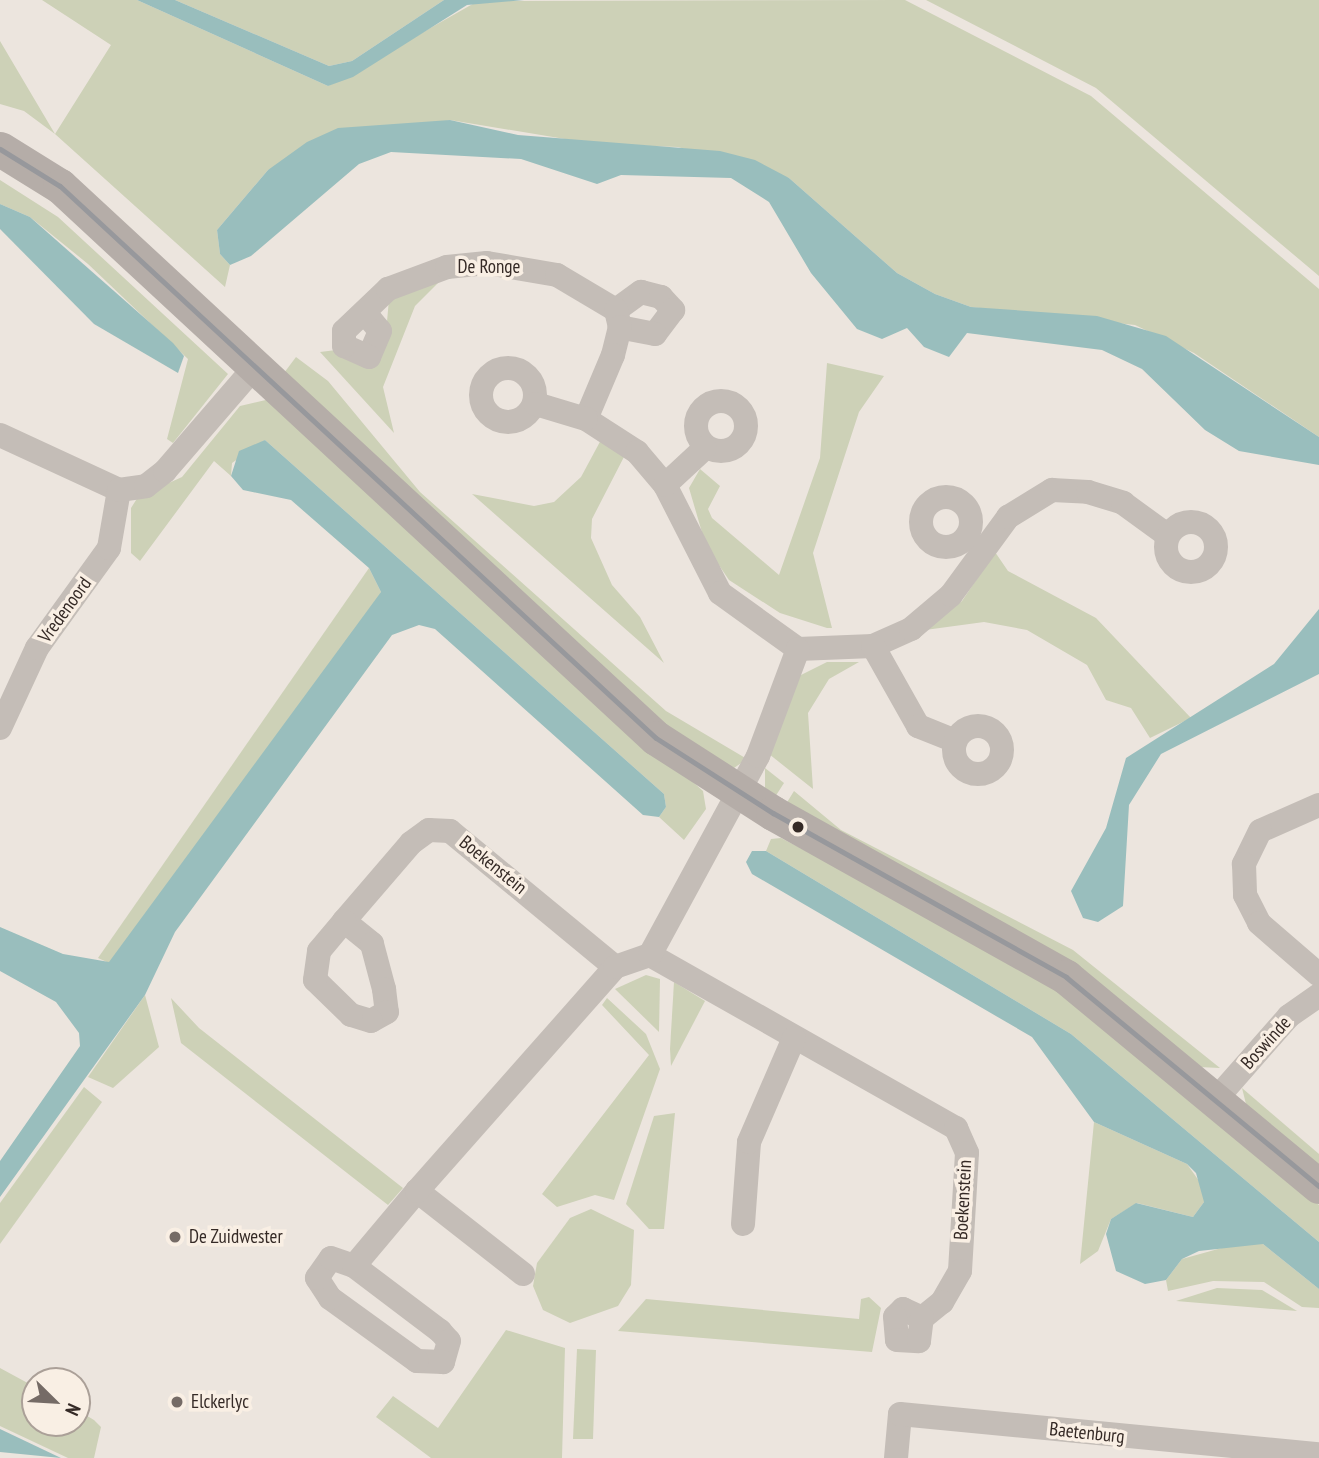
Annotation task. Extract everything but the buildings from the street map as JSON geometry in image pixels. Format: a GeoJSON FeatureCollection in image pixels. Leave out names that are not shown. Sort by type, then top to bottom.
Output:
{"type":"FeatureCollection","features":[{"type":"Feature","properties":{"kind":"street"},"geometry":{"type":"LineString","coordinates":[[0,149],[60,186],[253,369],[652,735],[739,793],[1066,977],[1217,1098],[1319,1186]]}},
{"type":"Feature","properties":{"kind":"street","name":"De Ronge"},"geometry":{"type":"LineString","coordinates":[[365,313],[388,289],[416,275],[487,263],[557,275],[618,319],[586,419]]}},
{"type":"Feature","properties":{"kind":"street"},"geometry":{"type":"LineString","coordinates":[[0,435],[118,490],[146,486],[165,471],[253,369]]}},
{"type":"Feature","properties":{"kind":"street"},"geometry":{"type":"LineString","coordinates":[[536,404],[586,419],[637,452],[664,485],[720,593],[798,649],[873,646],[911,629],[951,595],[972,547],[1008,517],[1052,490],[1088,492],[1123,503],[1167,535]]}},
{"type":"Feature","properties":{"kind":"street"},"geometry":{"type":"LineString","coordinates":[[664,485],[705,447]]}},
{"type":"Feature","properties":{"kind":"street","name":"Vredenoord"},"geometry":{"type":"LineString","coordinates":[[0,728],[37,648],[108,548],[118,490]]}},
{"type":"Feature","properties":{"kind":"street"},"geometry":{"type":"LineString","coordinates":[[873,646],[918,726],[953,740]]}},
{"type":"Feature","properties":{"kind":"street"},"geometry":{"type":"LineString","coordinates":[[354,1266],[615,967],[650,955],[739,793],[798,649]]}},
{"type":"Feature","properties":{"kind":"street"},"geometry":{"type":"LineString","coordinates":[[1319,804],[1260,831],[1244,864],[1245,895],[1259,923],[1319,975]]}},
{"type":"Feature","properties":{"kind":"street","name":"Boekenstein"},"geometry":{"type":"LineString","coordinates":[[344,921],[411,843],[429,830],[450,831],[615,967]]}},
{"type":"Feature","properties":{"kind":"street","name":"Boekenstein"},"geometry":{"type":"LineString","coordinates":[[650,955],[956,1128],[967,1153],[960,1271],[942,1302],[922,1318]]}},
{"type":"Feature","properties":{"kind":"street","name":"Boswinde"},"geometry":{"type":"LineString","coordinates":[[1217,1098],[1289,1016],[1319,995]]}},
{"type":"Feature","properties":{"kind":"street"},"geometry":{"type":"LineString","coordinates":[[743,1224],[749,1142],[794,1038]]}},
{"type":"Feature","properties":{"kind":"street"},"geometry":{"type":"LineString","coordinates":[[417,1191],[523,1274]]}},
{"type":"Feature","properties":{"kind":"street"},"geometry":{"type":"LineString","coordinates":[[331,1258],[354,1266],[440,1331],[449,1341],[443,1362],[417,1361],[321,1289],[321,1265],[331,1258]]}},
{"type":"Feature","properties":{"kind":"street","name":"Baetenburg"},"geometry":{"type":"LineString","coordinates":[[896,1458],[900,1414],[1319,1454]]}},
{"type":"Feature","properties":{"kind":"green space"},"geometry":{"type":"Polygon","coordinates":[[[42,0],[137,0],[328,86],[478,1],[905,0],[1091,96],[1319,289],[1319,437],[1194,353],[1135,325],[971,307],[935,294],[897,273],[789,178],[678,147],[595,144],[450,120],[268,170],[217,230],[220,254],[230,265],[225,287],[55,134],[111,45],[42,0]]]}},
{"type":"Feature","properties":{"kind":"green space"},"geometry":{"type":"Polygon","coordinates":[[[175,0],[444,0],[352,61],[329,66],[175,0]]]}},
{"type":"Feature","properties":{"kind":"green space"},"geometry":{"type":"Polygon","coordinates":[[[926,0],[1319,0],[1319,276],[1096,88],[926,0]]]}},
{"type":"Feature","properties":{"kind":"green space"},"geometry":{"type":"Polygon","coordinates":[[[0,41],[55,134],[24,111],[0,104],[0,41]]]}},
{"type":"Feature","properties":{"kind":"green space"},"geometry":{"type":"Polygon","coordinates":[[[0,180],[58,217],[228,374],[173,443],[167,439],[188,359],[88,264],[30,217],[0,204],[0,180]]]}},
{"type":"Feature","properties":{"kind":"green space"},"geometry":{"type":"Polygon","coordinates":[[[447,274],[415,306],[383,387],[394,433],[320,352],[385,344],[389,299],[447,274]]]}},
{"type":"Feature","properties":{"kind":"green space"},"geometry":{"type":"Polygon","coordinates":[[[296,357],[328,381],[420,492],[666,711],[747,759],[734,768],[660,725],[284,373],[296,357]]]}},
{"type":"Feature","properties":{"kind":"green space"},"geometry":{"type":"Polygon","coordinates":[[[827,363],[884,376],[859,412],[813,553],[832,628],[780,613],[729,580],[706,546],[689,488],[700,469],[720,486],[708,509],[712,518],[779,575],[820,458],[827,363]]]}},
{"type":"Feature","properties":{"kind":"green space"},"geometry":{"type":"Polygon","coordinates":[[[270,399],[703,791],[706,809],[684,840],[659,817],[666,807],[664,794],[265,440],[232,463],[231,476],[214,461],[140,561],[131,553],[131,508],[138,497],[182,477],[240,406],[270,399]]]}},
{"type":"Feature","properties":{"kind":"green space"},"geometry":{"type":"Polygon","coordinates":[[[602,438],[626,453],[592,519],[591,538],[612,585],[640,617],[664,663],[472,494],[534,506],[554,502],[581,477],[602,438]]]}},
{"type":"Feature","properties":{"kind":"green space"},"geometry":{"type":"Polygon","coordinates":[[[995,552],[1008,571],[1096,618],[1191,718],[1150,738],[1131,708],[1106,700],[1087,665],[1027,630],[984,622],[925,630],[962,601],[995,552]]]}},
{"type":"Feature","properties":{"kind":"green space"},"geometry":{"type":"Polygon","coordinates":[[[369,568],[381,592],[376,604],[122,948],[109,963],[98,958],[369,568]]]}},
{"type":"Feature","properties":{"kind":"green space"},"geometry":{"type":"Polygon","coordinates":[[[827,662],[859,662],[829,679],[808,713],[813,789],[769,754],[797,677],[827,662]]]}},
{"type":"Feature","properties":{"kind":"green space"},"geometry":{"type":"Polygon","coordinates":[[[765,768],[784,783],[775,797],[765,789],[765,768]]]}},
{"type":"Feature","properties":{"kind":"green space"},"geometry":{"type":"Polygon","coordinates":[[[794,791],[841,830],[1073,950],[1220,1068],[1199,1067],[786,804],[794,791]]]}},
{"type":"Feature","properties":{"kind":"green space"},"geometry":{"type":"Polygon","coordinates":[[[781,838],[941,921],[1078,1003],[1319,1205],[1319,1242],[1071,1034],[766,851],[771,839],[781,838]]]}},
{"type":"Feature","properties":{"kind":"green space"},"geometry":{"type":"Polygon","coordinates":[[[646,975],[660,979],[659,1032],[615,989],[646,975]]]}},
{"type":"Feature","properties":{"kind":"green space"},"geometry":{"type":"Polygon","coordinates":[[[674,982],[705,1001],[671,1066],[670,1049],[674,982]]]}},
{"type":"Feature","properties":{"kind":"green space"},"geometry":{"type":"Polygon","coordinates":[[[145,995],[159,1047],[113,1088],[88,1077],[145,995]]]}},
{"type":"Feature","properties":{"kind":"green space"},"geometry":{"type":"Polygon","coordinates":[[[171,998],[199,1028],[403,1188],[388,1205],[181,1043],[171,998]]]}},
{"type":"Feature","properties":{"kind":"green space"},"geometry":{"type":"Polygon","coordinates":[[[607,998],[646,1034],[660,1069],[614,1200],[595,1195],[557,1207],[542,1194],[649,1055],[602,1005],[607,998]]]}},
{"type":"Feature","properties":{"kind":"green space"},"geometry":{"type":"Polygon","coordinates":[[[84,1087],[102,1102],[0,1244],[0,1203],[84,1087]]]}},
{"type":"Feature","properties":{"kind":"green space"},"geometry":{"type":"Polygon","coordinates":[[[1242,1088],[1319,1154],[1319,1170],[1247,1108],[1242,1088]]]}},
{"type":"Feature","properties":{"kind":"green space"},"geometry":{"type":"Polygon","coordinates":[[[675,1113],[664,1229],[649,1229],[626,1204],[654,1116],[675,1113]]]}},
{"type":"Feature","properties":{"kind":"green space"},"geometry":{"type":"Polygon","coordinates":[[[1094,1122],[1187,1164],[1204,1188],[1204,1202],[1193,1217],[1137,1203],[1111,1219],[1098,1251],[1080,1264],[1094,1122]]]}},
{"type":"Feature","properties":{"kind":"green space"},"geometry":{"type":"Polygon","coordinates":[[[591,1209],[634,1230],[631,1285],[618,1306],[570,1323],[543,1310],[533,1286],[537,1263],[570,1218],[591,1209]]]}},
{"type":"Feature","properties":{"kind":"green space"},"geometry":{"type":"Polygon","coordinates":[[[1236,1244],[1263,1244],[1319,1289],[1319,1308],[1302,1307],[1264,1282],[1213,1281],[1168,1291],[1166,1280],[1182,1259],[1236,1244]]]}},
{"type":"Feature","properties":{"kind":"green space"},"geometry":{"type":"Polygon","coordinates":[[[1217,1288],[1262,1290],[1297,1311],[1176,1301],[1217,1288]]]}},
{"type":"Feature","properties":{"kind":"green space"},"geometry":{"type":"Polygon","coordinates":[[[869,1297],[881,1308],[872,1352],[618,1331],[646,1299],[859,1319],[861,1299],[869,1297]]]}},
{"type":"Feature","properties":{"kind":"green space"},"geometry":{"type":"Polygon","coordinates":[[[506,1330],[565,1348],[562,1458],[431,1458],[376,1417],[393,1396],[438,1428],[506,1330]]]}},
{"type":"Feature","properties":{"kind":"green space"},"geometry":{"type":"Polygon","coordinates":[[[577,1349],[596,1350],[593,1439],[573,1439],[577,1349]]]}},
{"type":"Feature","properties":{"kind":"green space"},"geometry":{"type":"Polygon","coordinates":[[[0,1368],[21,1379],[21,1436],[0,1426],[0,1368]]]}},
{"type":"Feature","properties":{"kind":"green space"},"geometry":{"type":"Polygon","coordinates":[[[91,1418],[94,1420],[101,1427],[94,1458],[68,1458],[23,1437],[91,1437],[91,1418]]]}},
{"type":"Feature","properties":{"kind":"water"},"geometry":{"type":"Polygon","coordinates":[[[137,0],[175,0],[329,66],[352,61],[444,0],[524,0],[467,5],[353,77],[328,86],[137,0]]]}},
{"type":"Feature","properties":{"kind":"water"},"geometry":{"type":"Polygon","coordinates":[[[450,120],[518,135],[720,151],[755,160],[789,178],[897,273],[935,294],[971,307],[1097,316],[1166,336],[1319,437],[1319,465],[1239,451],[1205,430],[1142,369],[1102,350],[967,333],[949,357],[924,347],[907,328],[882,339],[857,329],[811,273],[769,202],[731,178],[621,175],[597,184],[521,159],[391,152],[359,164],[251,256],[230,265],[220,254],[217,230],[268,170],[307,142],[338,128],[450,120]]]}},
{"type":"Feature","properties":{"kind":"water"},"geometry":{"type":"Polygon","coordinates":[[[0,204],[30,217],[173,343],[184,356],[178,373],[94,324],[0,229],[0,204]]]}},
{"type":"Feature","properties":{"kind":"water"},"geometry":{"type":"Polygon","coordinates":[[[265,440],[664,794],[666,807],[659,817],[643,815],[435,629],[419,625],[392,635],[175,932],[145,995],[0,1197],[0,1161],[80,1046],[79,1033],[56,1002],[0,971],[0,927],[63,954],[109,962],[381,592],[369,568],[291,500],[243,490],[231,476],[239,451],[265,440]]]}},
{"type":"Feature","properties":{"kind":"water"},"geometry":{"type":"Polygon","coordinates":[[[1319,609],[1319,674],[1161,754],[1129,805],[1123,906],[1098,922],[1083,918],[1071,891],[1106,828],[1126,758],[1274,664],[1319,609]]]}},
{"type":"Feature","properties":{"kind":"water"},"geometry":{"type":"Polygon","coordinates":[[[752,851],[766,851],[1071,1034],[1319,1242],[1319,1289],[1263,1244],[1199,1251],[1182,1259],[1166,1280],[1145,1284],[1116,1271],[1106,1234],[1111,1219],[1136,1203],[1193,1217],[1204,1202],[1196,1173],[1187,1164],[1094,1122],[1032,1037],[752,874],[746,862],[752,851]]]}},
{"type":"Feature","properties":{"kind":"water"},"geometry":{"type":"Polygon","coordinates":[[[0,1429],[61,1458],[0,1452],[0,1429]]]}},
{"type":"Feature","properties":{"kind":"transit line"},"geometry":{"type":"LineString","coordinates":[[0,149],[60,186],[656,738],[773,813],[1066,977],[1319,1186]]}},
{"type":"Feature","properties":{"kind":"place","name":"De Zuidwester"},"geometry":{"type":"Point","coordinates":[175,1237]}},
{"type":"Feature","properties":{"kind":"place","name":"Elckerlyc"},"geometry":{"type":"Point","coordinates":[177,1402]}}]}
